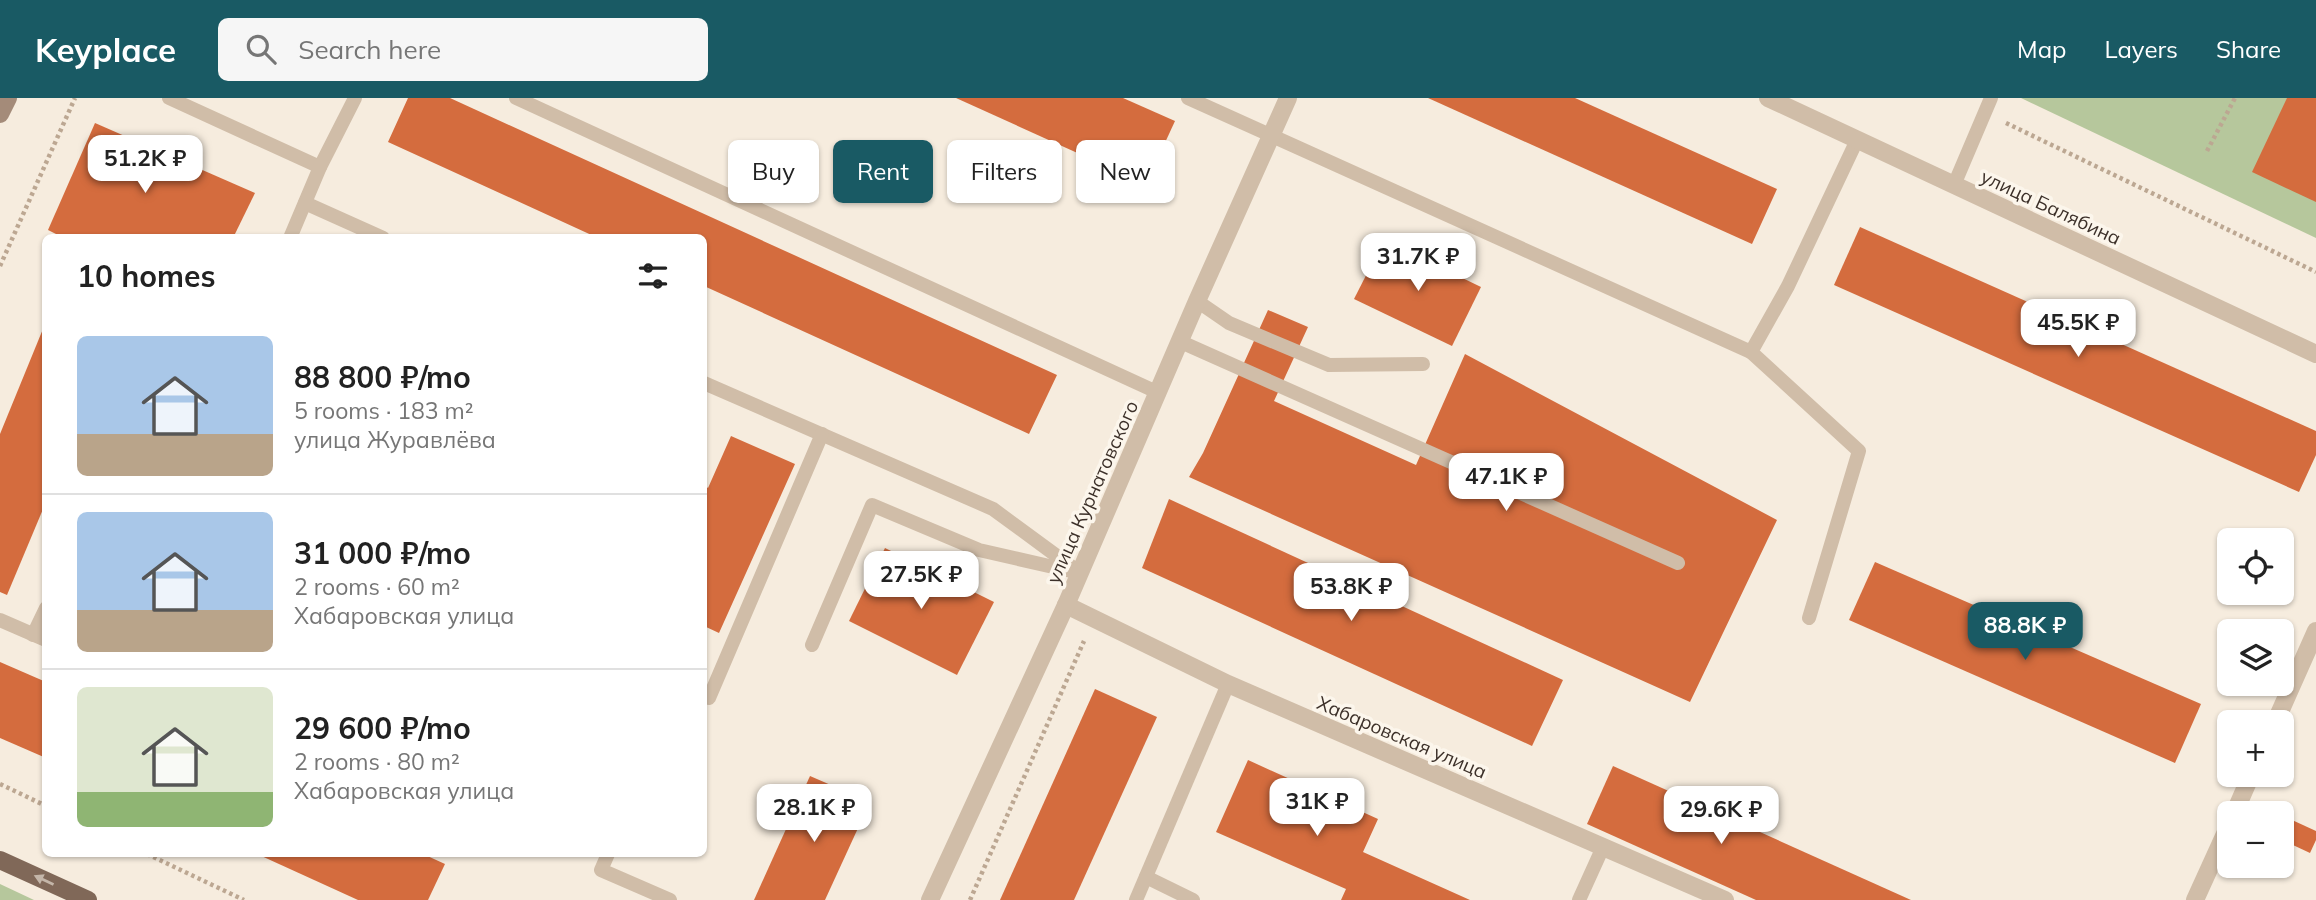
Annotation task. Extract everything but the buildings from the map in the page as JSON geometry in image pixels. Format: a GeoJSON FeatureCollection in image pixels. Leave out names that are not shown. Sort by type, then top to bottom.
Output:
{"type":"FeatureCollection","features":[{"type":"Feature","properties":{"kind":"main road"},"geometry":{"type":"LineString","coordinates":[[0,114],[8,98]]}},
{"type":"Feature","properties":{"kind":"main road"},"geometry":{"type":"LineString","coordinates":[[0,860],[88,900]]}},
{"type":"Feature","properties":{"kind":"street","name":"улица Курнатовского"},"geometry":{"type":"LineString","coordinates":[[930,900],[1066,605],[1288,98]]}},
{"type":"Feature","properties":{"kind":"street","name":"улица Балябина"},"geometry":{"type":"LineString","coordinates":[[1768,98],[2316,354]]}},
{"type":"Feature","properties":{"kind":"street","name":"Хабаровская улица"},"geometry":{"type":"LineString","coordinates":[[1066,605],[1228,684],[1726,900]]}},
{"type":"Feature","properties":{"kind":"street"},"geometry":{"type":"LineString","coordinates":[[2281,710],[2316,631]]}},
{"type":"Feature","properties":{"kind":"street"},"geometry":{"type":"LineString","coordinates":[[2195,900],[2217,852]]}},
{"type":"Feature","properties":{"kind":"lane"},"geometry":{"type":"LineString","coordinates":[[169,98],[320,167]]}},
{"type":"Feature","properties":{"kind":"lane"},"geometry":{"type":"LineString","coordinates":[[292,234],[320,167],[355,98]]}},
{"type":"Feature","properties":{"kind":"lane"},"geometry":{"type":"LineString","coordinates":[[516,98],[1159,393]]}},
{"type":"Feature","properties":{"kind":"lane"},"geometry":{"type":"LineString","coordinates":[[1188,98],[1751,352],[1859,451],[1810,618]]}},
{"type":"Feature","properties":{"kind":"lane"},"geometry":{"type":"LineString","coordinates":[[1954,185],[1991,98]]}},
{"type":"Feature","properties":{"kind":"lane"},"geometry":{"type":"LineString","coordinates":[[1751,352],[1788,286],[1857,140]]}},
{"type":"Feature","properties":{"kind":"lane"},"geometry":{"type":"LineString","coordinates":[[305,204],[374,234]]}},
{"type":"Feature","properties":{"kind":"lane"},"geometry":{"type":"LineString","coordinates":[[1197,301],[1229,323],[1329,365],[1423,364]]}},
{"type":"Feature","properties":{"kind":"lane"},"geometry":{"type":"LineString","coordinates":[[1181,342],[1678,563]]}},
{"type":"Feature","properties":{"kind":"lane"},"geometry":{"type":"LineString","coordinates":[[707,384],[993,509],[1080,573]]}},
{"type":"Feature","properties":{"kind":"lane"},"geometry":{"type":"LineString","coordinates":[[707,697],[709,698],[822,434]]}},
{"type":"Feature","properties":{"kind":"lane"},"geometry":{"type":"LineString","coordinates":[[813,645],[872,505],[979,550],[1080,573]]}},
{"type":"Feature","properties":{"kind":"lane"},"geometry":{"type":"LineString","coordinates":[[0,620],[39,638]]}},
{"type":"Feature","properties":{"kind":"lane"},"geometry":{"type":"LineString","coordinates":[[1136,900],[1228,684]]}},
{"type":"Feature","properties":{"kind":"lane"},"geometry":{"type":"LineString","coordinates":[[1579,900],[1603,847]]}},
{"type":"Feature","properties":{"kind":"lane"},"geometry":{"type":"LineString","coordinates":[[607,857],[601,870],[670,900]]}},
{"type":"Feature","properties":{"kind":"lane"},"geometry":{"type":"LineString","coordinates":[[1146,877],[1193,900]]}},
{"type":"Feature","properties":{"kind":"path"},"geometry":{"type":"LineString","coordinates":[[0,266],[75,98]]}},
{"type":"Feature","properties":{"kind":"path"},"geometry":{"type":"LineString","coordinates":[[2207,152],[2235,98]]}},
{"type":"Feature","properties":{"kind":"path"},"geometry":{"type":"LineString","coordinates":[[1985,113],[2316,272]]}},
{"type":"Feature","properties":{"kind":"path"},"geometry":{"type":"LineString","coordinates":[[970,900],[1095,618]]}},
{"type":"Feature","properties":{"kind":"path"},"geometry":{"type":"LineString","coordinates":[[0,784],[42,804]]}},
{"type":"Feature","properties":{"kind":"path"},"geometry":{"type":"LineString","coordinates":[[153,857],[244,900]]}},
{"type":"Feature","properties":{"kind":"green space"},"geometry":{"type":"Polygon","coordinates":[[[2021,98],[2316,98],[2316,238],[2021,98]]]}},
{"type":"Feature","properties":{"kind":"green space"},"geometry":{"type":"Polygon","coordinates":[[[0,884],[34,900],[0,900],[0,884]]]}}]}
